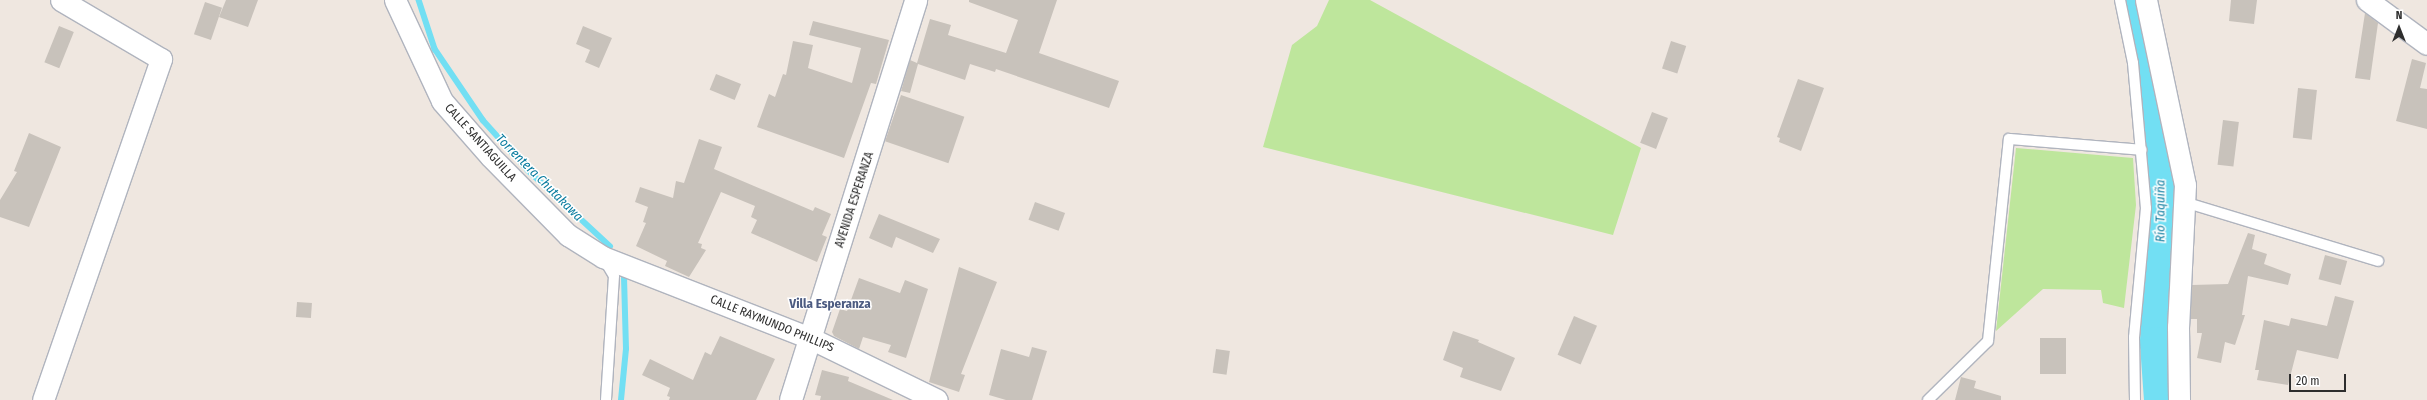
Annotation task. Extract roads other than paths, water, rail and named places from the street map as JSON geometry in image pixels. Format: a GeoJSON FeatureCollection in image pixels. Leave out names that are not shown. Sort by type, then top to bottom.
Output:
{"type":"FeatureCollection","features":[{"type":"Feature","properties":{"kind":"main road","name":"AVENIDA ESPERANZA"},"geometry":{"type":"LineString","coordinates":[[791,400],[916,0]]}},
{"type":"Feature","properties":{"kind":"street"},"geometry":{"type":"LineString","coordinates":[[43,400],[161,58],[61,0]]}},
{"type":"Feature","properties":{"kind":"street","name":"CALLE SANTIAGUILLA"},"geometry":{"type":"LineString","coordinates":[[395,0],[442,101],[491,157],[568,235],[606,258]]}},
{"type":"Feature","properties":{"kind":"street"},"geometry":{"type":"LineString","coordinates":[[2146,0],[2185,185],[2178,327],[2179,400]]}},
{"type":"Feature","properties":{"kind":"street"},"geometry":{"type":"LineString","coordinates":[[2367,0],[2427,44]]}},
{"type":"Feature","properties":{"kind":"street","name":"CALLE RAYMUNDO PHILLIPS"},"geometry":{"type":"LineString","coordinates":[[606,258],[810,338],[937,400]]}},
{"type":"Feature","properties":{"kind":"lane"},"geometry":{"type":"LineString","coordinates":[[2120,0],[2133,63],[2146,208],[2134,337],[2135,400]]}},
{"type":"Feature","properties":{"kind":"lane"},"geometry":{"type":"LineString","coordinates":[[1928,400],[1988,341],[2008,139],[2142,150]]}},
{"type":"Feature","properties":{"kind":"lane"},"geometry":{"type":"LineString","coordinates":[[2184,202],[2378,261]]}},
{"type":"Feature","properties":{"kind":"lane"},"geometry":{"type":"LineString","coordinates":[[606,258],[614,276],[606,400]]}},
{"type":"Feature","properties":{"kind":"waterway","name":"Torrentera Chutakawa"},"geometry":{"type":"LineString","coordinates":[[419,0],[435,49],[483,120],[528,170],[610,246]]}},
{"type":"Feature","properties":{"kind":"waterway","name":"Río Taquiña"},"geometry":{"type":"LineString","coordinates":[[2135,0],[2143,32],[2164,193],[2157,344],[2161,400]]}},
{"type":"Feature","properties":{"kind":"waterway","name":"Torrentera Chutakawa"},"geometry":{"type":"LineString","coordinates":[[621,400],[626,349],[624,278]]}},
{"type":"Feature","properties":{"kind":"district","name":"Villa Esperanza"},"geometry":{"type":"Point","coordinates":[830,304]}}]}
